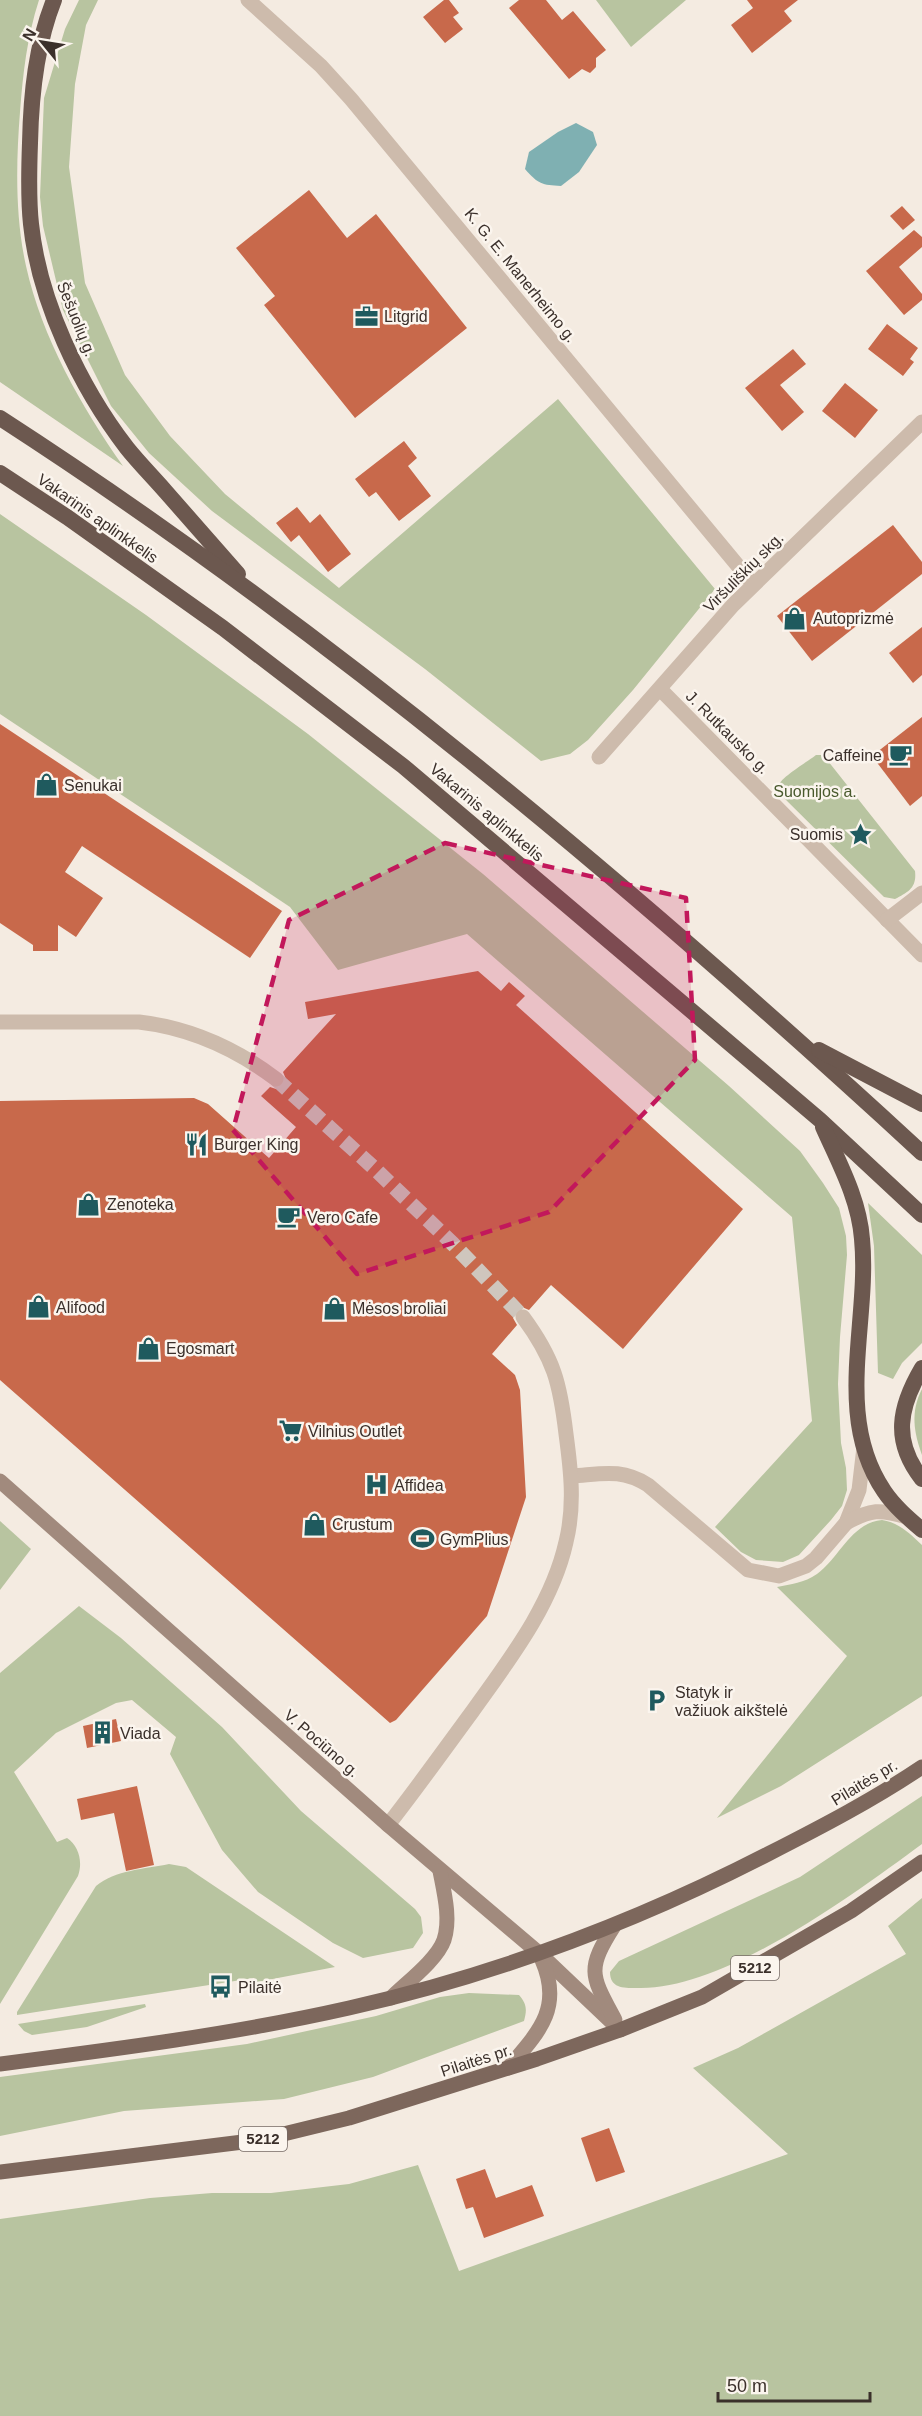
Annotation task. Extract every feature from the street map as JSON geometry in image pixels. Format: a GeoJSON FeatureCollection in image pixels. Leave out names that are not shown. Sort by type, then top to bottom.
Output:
{"type":"FeatureCollection","features":[{"type":"Feature","properties":{"kind":"highway","name":"Šešuolių g."},"geometry":{"type":"LineString","coordinates":[[54,0],[37,53],[30,124],[29,175],[31,225],[43,280],[57,322],[77,368],[101,411],[128,449],[254,593]]}},
{"type":"Feature","properties":{"kind":"highway","name":"Vakarinis aplinkkelis"},"geometry":{"type":"LineString","coordinates":[[0,418],[254,593],[540,817],[798,1039],[922,1153]]}},
{"type":"Feature","properties":{"kind":"highway","name":"Vakarinis aplinkkelis"},"geometry":{"type":"LineString","coordinates":[[0,473],[67,517],[222,628],[403,766],[820,1119],[922,1215]]}},
{"type":"Feature","properties":{"kind":"highway"},"geometry":{"type":"LineString","coordinates":[[798,1039],[922,1104]]}},
{"type":"Feature","properties":{"kind":"highway"},"geometry":{"type":"LineString","coordinates":[[820,1119],[852,1191],[862,1238],[863,1290],[858,1416],[864,1447],[883,1490],[922,1530]]}},
{"type":"Feature","properties":{"kind":"highway"},"geometry":{"type":"LineString","coordinates":[[922,1368],[910,1387],[903,1408],[901,1429],[906,1452],[922,1479]]}},
{"type":"Feature","properties":{"kind":"main road","name":"V. Pociūno g."},"geometry":{"type":"LineString","coordinates":[[0,1481],[440,1871],[540,1954],[620,2030]]}},
{"type":"Feature","properties":{"kind":"main road","name":"Pilaitės pr."},"geometry":{"type":"LineString","coordinates":[[0,2064],[172,2042],[349,2008],[391,1998],[540,1954],[614,1926],[725,1877],[837,1820],[922,1767]]}},
{"type":"Feature","properties":{"kind":"main road","name":"Pilaitės pr."},"geometry":{"type":"LineString","coordinates":[[0,2172],[259,2140],[349,2118],[508,2068],[620,2030],[702,1997],[851,1911],[922,1862]]}},
{"type":"Feature","properties":{"kind":"main road"},"geometry":{"type":"LineString","coordinates":[[391,1998],[438,1951],[444,1939],[446,1897],[440,1871]]}},
{"type":"Feature","properties":{"kind":"main road"},"geometry":{"type":"LineString","coordinates":[[614,1926],[598,1952],[594,1970],[598,1988],[620,2030]]}},
{"type":"Feature","properties":{"kind":"main road"},"geometry":{"type":"LineString","coordinates":[[508,2068],[541,2025],[551,2004],[551,1979],[540,1954]]}},
{"type":"Feature","properties":{"kind":"street","name":"K. G. E. Manerheimo g."},"geometry":{"type":"LineString","coordinates":[[248,0],[321,66],[351,99],[753,584]]}},
{"type":"Feature","properties":{"kind":"street","name":"Viršuliškių skg."},"geometry":{"type":"LineString","coordinates":[[599,757],[753,584],[922,422]]}},
{"type":"Feature","properties":{"kind":"street","name":"J. Rutkausko g."},"geometry":{"type":"LineString","coordinates":[[660,689],[922,955]]}},
{"type":"Feature","properties":{"kind":"street"},"geometry":{"type":"LineString","coordinates":[[887,920],[922,893]]}},
{"type":"Feature","properties":{"kind":"street"},"geometry":{"type":"LineString","coordinates":[[0,1022],[162,1024],[207,1038],[244,1057],[276,1079]]}},
{"type":"Feature","properties":{"kind":"street"},"geometry":{"type":"LineString","coordinates":[[388,1825],[412,1796],[493,1682],[542,1605],[552,1585],[566,1544],[571,1519],[572,1476],[555,1369],[541,1341],[523,1317]]}},
{"type":"Feature","properties":{"kind":"street"},"geometry":{"type":"LineString","coordinates":[[572,1476],[621,1473],[637,1478],[748,1570],[779,1576],[806,1566],[816,1558],[846,1523],[858,1490],[864,1447]]}},
{"type":"Feature","properties":{"kind":"street"},"geometry":{"type":"LineString","coordinates":[[846,1523],[863,1514],[876,1511],[886,1511],[907,1517]]}},
{"type":"Feature","properties":{"kind":"highlighted area"},"geometry":{"type":"Polygon","coordinates":[[[445,843],[686,898],[695,1060],[549,1212],[357,1274],[233,1130],[289,920],[445,843]]]}},
{"type":"Feature","properties":{"kind":"green space"},"geometry":{"type":"Polygon","coordinates":[[[0,0],[39,0],[31,28],[24,69],[17,170],[22,247],[33,293],[65,371],[92,420],[123,466],[0,382],[0,0]]]}},
{"type":"Feature","properties":{"kind":"green space"},"geometry":{"type":"Polygon","coordinates":[[[79,0],[98,0],[86,25],[75,84],[69,167],[85,283],[125,375],[170,436],[225,494],[339,588],[558,399],[715,589],[633,690],[588,740],[570,754],[541,761],[425,669],[212,511],[149,453],[111,406],[63,310],[43,226],[40,197],[44,98],[65,29],[79,0]]]}},
{"type":"Feature","properties":{"kind":"green space"},"geometry":{"type":"Polygon","coordinates":[[[596,0],[686,0],[631,47],[596,0]]]}},
{"type":"Feature","properties":{"kind":"green space"},"geometry":{"type":"Polygon","coordinates":[[[0,514],[146,615],[308,734],[483,874],[729,1086],[800,1151],[839,1208],[846,1236],[847,1255],[838,1384],[841,1443],[847,1490],[842,1506],[799,1555],[783,1562],[756,1560],[741,1552],[715,1527],[812,1421],[792,1217],[467,934],[338,970],[290,907],[0,714],[0,514]]]}},
{"type":"Feature","properties":{"kind":"green space","name":"Suomijos a."},"geometry":{"type":"Polygon","coordinates":[[[816,755],[821,755],[828,761],[915,871],[915,882],[904,894],[895,899],[884,897],[782,796],[778,788],[780,783],[816,755]]]}},
{"type":"Feature","properties":{"kind":"green space"},"geometry":{"type":"Polygon","coordinates":[[[868,1203],[922,1255],[922,1343],[902,1363],[893,1379],[878,1373],[874,1246],[868,1203]]]}},
{"type":"Feature","properties":{"kind":"green space"},"geometry":{"type":"Polygon","coordinates":[[[922,1389],[922,1455],[914,1422],[916,1406],[922,1389]]]}},
{"type":"Feature","properties":{"kind":"green space"},"geometry":{"type":"Polygon","coordinates":[[[882,1520],[899,1526],[922,1545],[922,1696],[781,1786],[717,1818],[847,1656],[777,1587],[802,1581],[817,1574],[862,1527],[882,1520]]]}},
{"type":"Feature","properties":{"kind":"green space"},"geometry":{"type":"Polygon","coordinates":[[[0,1521],[31,1549],[0,1590],[0,1521]]]}},
{"type":"Feature","properties":{"kind":"green space"},"geometry":{"type":"Polygon","coordinates":[[[79,1606],[121,1638],[222,1727],[301,1811],[415,1909],[421,1917],[423,1933],[413,1948],[363,1958],[333,1943],[258,1892],[222,1850],[170,1754],[176,1737],[132,1700],[116,1703],[56,1733],[14,1772],[57,1842],[67,1838],[74,1845],[79,1855],[80,1865],[78,1876],[0,2004],[0,1673],[79,1606]]]}},
{"type":"Feature","properties":{"kind":"green space"},"geometry":{"type":"Polygon","coordinates":[[[922,1796],[922,1844],[861,1888],[786,1936],[707,1974],[670,1985],[626,1988],[612,1981],[610,1972],[619,1961],[800,1877],[922,1796]]]}},
{"type":"Feature","properties":{"kind":"green space"},"geometry":{"type":"Polygon","coordinates":[[[169,1864],[186,1867],[335,1967],[257,1982],[254,1978],[17,2015],[96,1886],[121,1873],[169,1864]]]}},
{"type":"Feature","properties":{"kind":"green space"},"geometry":{"type":"Polygon","coordinates":[[[922,1898],[922,2416],[0,2416],[0,2219],[150,2198],[212,2193],[271,2193],[349,2184],[418,2165],[459,2271],[788,2154],[693,2068],[738,2048],[906,1954],[888,1926],[922,1898]]]}},
{"type":"Feature","properties":{"kind":"green space"},"geometry":{"type":"Polygon","coordinates":[[[469,1993],[519,1995],[526,2007],[524,2021],[373,2077],[284,2099],[124,2111],[0,2136],[0,2077],[247,2044],[376,2016],[440,1997],[469,1993]]]}},
{"type":"Feature","properties":{"kind":"green space"},"geometry":{"type":"Polygon","coordinates":[[[145,2004],[146,2007],[87,2027],[32,2035],[18,2024],[145,2004]]]}},
{"type":"Feature","properties":{"kind":"water"},"geometry":{"type":"Polygon","coordinates":[[[576,123],[593,132],[597,145],[579,172],[561,186],[537,181],[525,169],[529,152],[576,123]]]}},
{"type":"Feature","properties":{"kind":"building"},"geometry":{"type":"Polygon","coordinates":[[[444,0],[449,0],[459,13],[453,17],[463,29],[445,43],[423,17],[444,0]]]}},
{"type":"Feature","properties":{"kind":"building"},"geometry":{"type":"Polygon","coordinates":[[[519,0],[546,0],[562,20],[573,11],[606,50],[596,58],[596,67],[590,73],[582,69],[569,79],[509,8],[519,0]]]}},
{"type":"Feature","properties":{"kind":"building"},"geometry":{"type":"Polygon","coordinates":[[[747,0],[798,0],[784,11],[792,21],[752,53],[731,25],[753,8],[747,0]]]}},
{"type":"Feature","properties":{"kind":"building","name":"Litgrid"},"geometry":{"type":"Polygon","coordinates":[[[309,190],[347,238],[376,214],[467,328],[355,418],[264,305],[275,296],[236,248],[309,190]]]}},
{"type":"Feature","properties":{"kind":"building"},"geometry":{"type":"Polygon","coordinates":[[[902,206],[915,220],[903,230],[890,216],[902,206]]]}},
{"type":"Feature","properties":{"kind":"building"},"geometry":{"type":"Polygon","coordinates":[[[914,230],[922,237],[922,247],[899,267],[922,294],[922,300],[904,315],[866,271],[914,230]]]}},
{"type":"Feature","properties":{"kind":"building"},"geometry":{"type":"Polygon","coordinates":[[[887,324],[918,348],[910,359],[914,362],[903,376],[868,349],[887,324]]]}},
{"type":"Feature","properties":{"kind":"building"},"geometry":{"type":"Polygon","coordinates":[[[793,349],[806,364],[780,385],[804,412],[782,431],[745,388],[793,349]]]}},
{"type":"Feature","properties":{"kind":"building"},"geometry":{"type":"Polygon","coordinates":[[[845,383],[878,410],[855,438],[822,411],[845,383]]]}},
{"type":"Feature","properties":{"kind":"building"},"geometry":{"type":"Polygon","coordinates":[[[404,441],[417,458],[408,466],[431,496],[399,521],[376,492],[369,497],[355,479],[404,441]]]}},
{"type":"Feature","properties":{"kind":"building"},"geometry":{"type":"Polygon","coordinates":[[[297,507],[310,523],[320,514],[351,554],[328,572],[299,535],[291,542],[276,523],[297,507]]]}},
{"type":"Feature","properties":{"kind":"building"},"geometry":{"type":"Polygon","coordinates":[[[893,525],[922,562],[922,574],[812,661],[777,616],[893,525]]]}},
{"type":"Feature","properties":{"kind":"building"},"geometry":{"type":"Polygon","coordinates":[[[922,627],[922,675],[913,683],[889,653],[922,627]]]}},
{"type":"Feature","properties":{"kind":"building"},"geometry":{"type":"Polygon","coordinates":[[[922,717],[922,796],[910,806],[872,756],[922,717]]]}},
{"type":"Feature","properties":{"kind":"building","name":"Senukai"},"geometry":{"type":"Polygon","coordinates":[[[0,724],[282,911],[250,958],[82,846],[65,872],[103,898],[76,937],[58,925],[58,951],[33,951],[33,945],[0,923],[0,724]]]}},
{"type":"Feature","properties":{"kind":"building","name":"Vilnius Outlet"},"geometry":{"type":"Polygon","coordinates":[[[478,971],[501,991],[509,982],[525,996],[516,1005],[743,1209],[623,1349],[551,1285],[529,1310],[522,1307],[514,1312],[513,1318],[517,1325],[492,1354],[515,1375],[520,1390],[526,1497],[487,1616],[396,1720],[390,1723],[0,1380],[0,1101],[194,1098],[208,1104],[269,1158],[296,1127],[261,1096],[270,1087],[276,1089],[284,1085],[286,1079],[283,1072],[336,1014],[308,1019],[305,1002],[478,971]]]}},
{"type":"Feature","properties":{"kind":"building","name":"Viada"},"geometry":{"type":"Polygon","coordinates":[[[116,1719],[121,1741],[87,1748],[83,1726],[116,1719]]]}},
{"type":"Feature","properties":{"kind":"building"},"geometry":{"type":"Polygon","coordinates":[[[137,1786],[154,1865],[126,1871],[114,1813],[81,1820],[77,1799],[137,1786]]]}},
{"type":"Feature","properties":{"kind":"building"},"geometry":{"type":"Polygon","coordinates":[[[609,2128],[625,2172],[596,2182],[581,2138],[609,2128]]]}},
{"type":"Feature","properties":{"kind":"building"},"geometry":{"type":"Polygon","coordinates":[[[485,2169],[496,2198],[532,2185],[544,2216],[484,2238],[473,2207],[466,2209],[456,2179],[485,2169]]]}},
{"type":"Feature","properties":{"kind":"tunnel"},"geometry":{"type":"LineString","coordinates":[[276,1079],[453,1244],[523,1317]]}},
{"type":"Feature","properties":{"kind":"place","name":"Litgrid"},"geometry":{"type":"Point","coordinates":[366,316]}},
{"type":"Feature","properties":{"kind":"place","name":"Autoprizmė"},"geometry":{"type":"Point","coordinates":[795,618]}},
{"type":"Feature","properties":{"kind":"place","name":"Caffeine"},"geometry":{"type":"Point","coordinates":[900,755]}},
{"type":"Feature","properties":{"kind":"place","name":"Senukai"},"geometry":{"type":"Point","coordinates":[46,785]}},
{"type":"Feature","properties":{"kind":"place","name":"Suomis"},"geometry":{"type":"Point","coordinates":[861,834]}},
{"type":"Feature","properties":{"kind":"place","name":"Burger King"},"geometry":{"type":"Point","coordinates":[196,1144]}},
{"type":"Feature","properties":{"kind":"place","name":"Zenoteka"},"geometry":{"type":"Point","coordinates":[89,1204]}},
{"type":"Feature","properties":{"kind":"place","name":"Vero Cafe"},"geometry":{"type":"Point","coordinates":[289,1217]}},
{"type":"Feature","properties":{"kind":"place","name":"Alifood"},"geometry":{"type":"Point","coordinates":[38,1307]}},
{"type":"Feature","properties":{"kind":"place","name":"Mėsos broliai"},"geometry":{"type":"Point","coordinates":[334,1308]}},
{"type":"Feature","properties":{"kind":"place","name":"Egosmart"},"geometry":{"type":"Point","coordinates":[148,1348]}},
{"type":"Feature","properties":{"kind":"place","name":"Vilnius Outlet"},"geometry":{"type":"Point","coordinates":[290,1431]}},
{"type":"Feature","properties":{"kind":"place","name":"Affidea"},"geometry":{"type":"Point","coordinates":[376,1485]}},
{"type":"Feature","properties":{"kind":"place","name":"Crustum"},"geometry":{"type":"Point","coordinates":[314,1524]}},
{"type":"Feature","properties":{"kind":"place","name":"GymPlius"},"geometry":{"type":"Point","coordinates":[422,1539]}},
{"type":"Feature","properties":{"kind":"place","name":"Statyk ir važiuok aikštelė"},"geometry":{"type":"Point","coordinates":[657,1701]}},
{"type":"Feature","properties":{"kind":"place","name":"Viada"},"geometry":{"type":"Point","coordinates":[102,1733]}},
{"type":"Feature","properties":{"kind":"place","name":"Pilaitė"},"geometry":{"type":"Point","coordinates":[220,1987]}}]}
